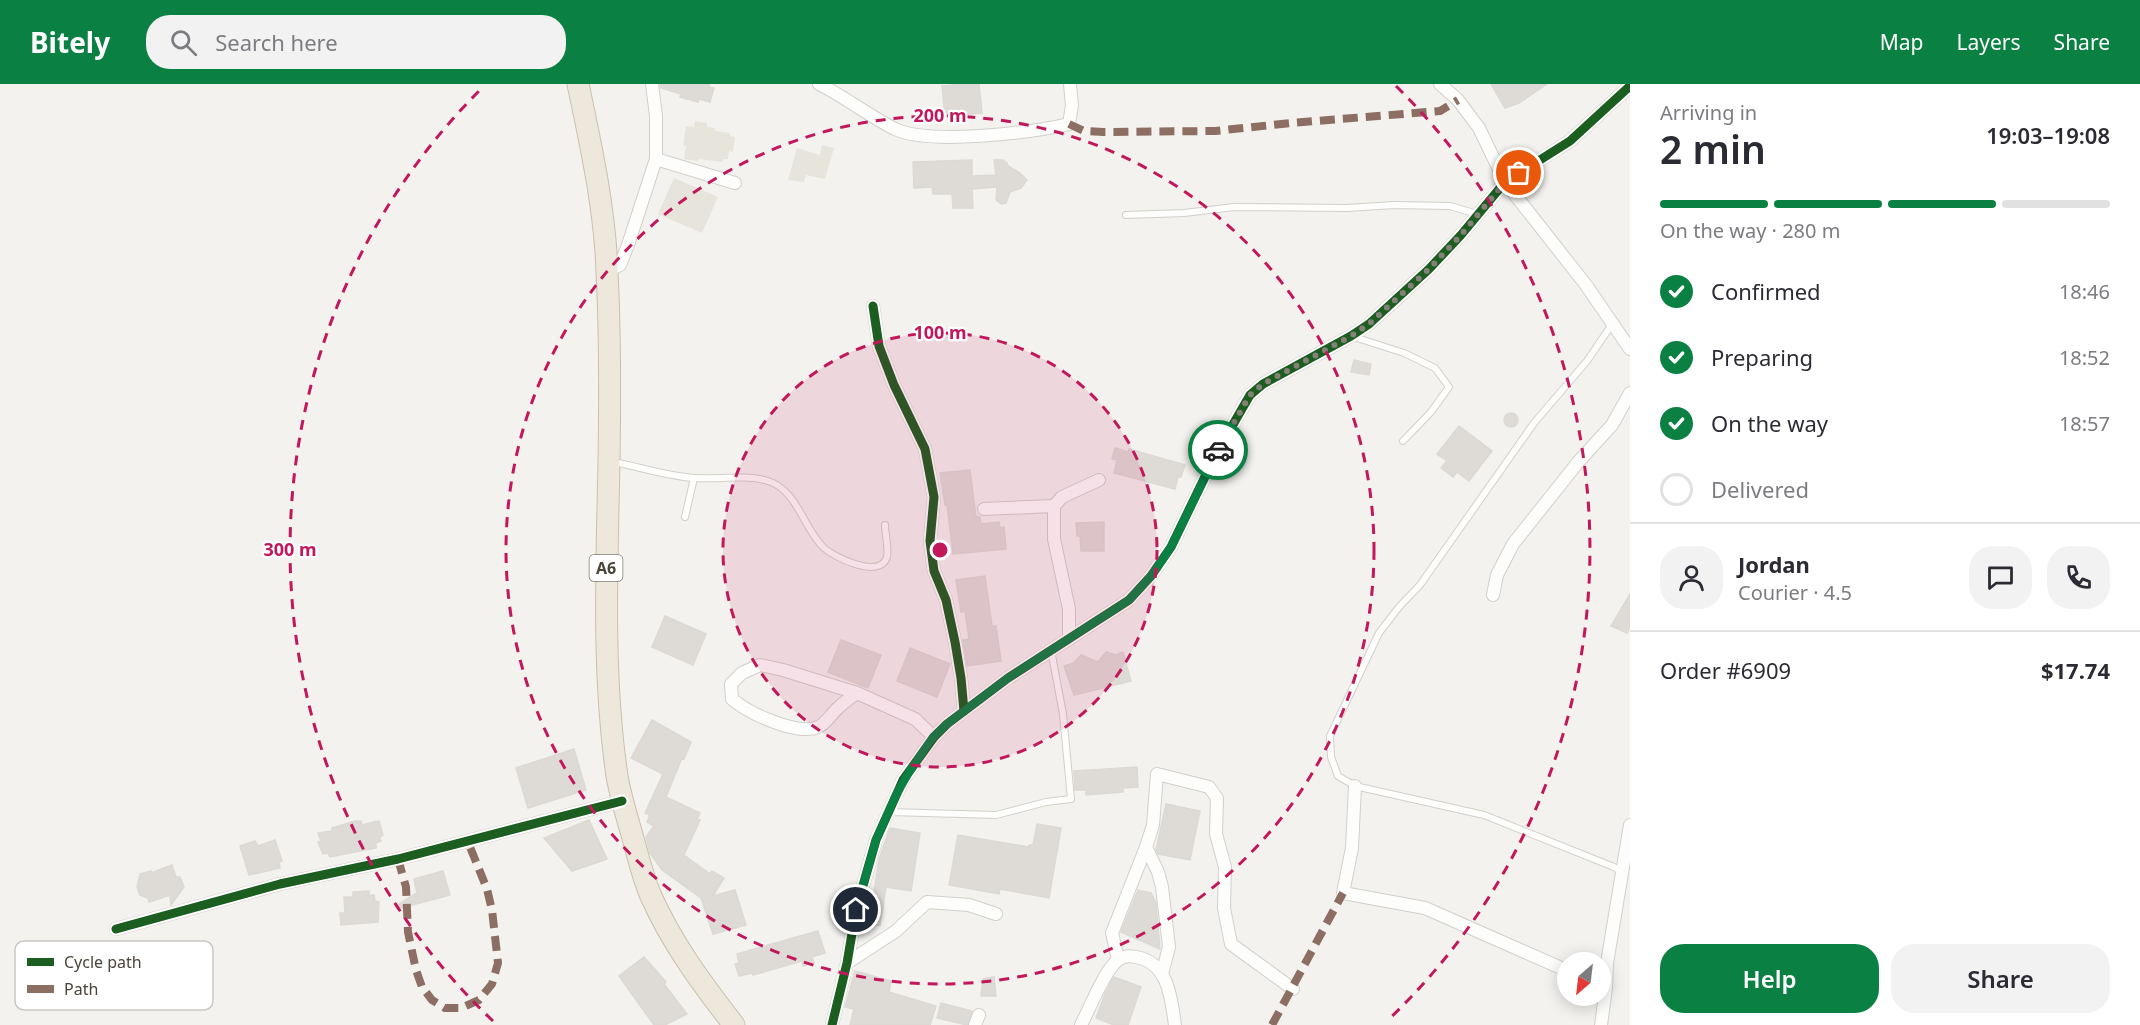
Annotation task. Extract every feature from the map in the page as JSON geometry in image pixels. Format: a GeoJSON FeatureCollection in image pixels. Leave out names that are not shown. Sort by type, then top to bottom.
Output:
{"type":"FeatureCollection","features":[{"type":"Feature","properties":{"kind":"highway","name":"A6"},"geometry":{"type":"LineString","coordinates":[[578,84],[599,195],[607,271],[609,462],[605,607],[613,744],[622,801],[640,865],[662,919],[677,947],[703,986],[734,1025]]}},
{"type":"Feature","properties":{"kind":"street"},"geometry":{"type":"LineString","coordinates":[[607,271],[620,265],[656,159],[656,116],[652,84]]}},
{"type":"Feature","properties":{"kind":"street"},"geometry":{"type":"LineString","coordinates":[[819,84],[895,129],[915,136],[939,138],[1044,130],[1068,124],[1072,105],[1070,84]]}},
{"type":"Feature","properties":{"kind":"street"},"geometry":{"type":"LineString","coordinates":[[1440,84],[1458,100],[1479,128],[1505,182],[1586,285],[1630,349]]}},
{"type":"Feature","properties":{"kind":"street"},"geometry":{"type":"LineString","coordinates":[[832,1025],[847,963],[856,910],[876,840],[903,780],[933,737],[1008,678],[1129,600],[1151,576],[1171,547],[1216,454],[1250,395],[1263,384],[1369,324],[1429,269],[1505,182],[1570,141],[1630,86]]}},
{"type":"Feature","properties":{"kind":"street"},"geometry":{"type":"LineString","coordinates":[[656,159],[735,183]]}},
{"type":"Feature","properties":{"kind":"street"},"geometry":{"type":"LineString","coordinates":[[873,306],[879,346],[894,385],[926,449],[934,496],[930,542],[934,571],[946,600],[955,642],[962,678],[964,711]]}},
{"type":"Feature","properties":{"kind":"street"},"geometry":{"type":"LineString","coordinates":[[1493,595],[1497,575],[1513,544],[1579,461],[1612,425],[1630,393]]}},
{"type":"Feature","properties":{"kind":"street"},"geometry":{"type":"LineString","coordinates":[[1069,639],[1069,609],[1054,539],[1054,506],[1062,497],[1099,480]]}},
{"type":"Feature","properties":{"kind":"street"},"geometry":{"type":"LineString","coordinates":[[984,509],[1054,506]]}},
{"type":"Feature","properties":{"kind":"street"},"geometry":{"type":"LineString","coordinates":[[857,693],[820,726],[807,730],[794,728],[742,708],[732,699],[731,684],[742,673],[760,665],[783,670],[857,693],[915,719],[933,737]]}},
{"type":"Feature","properties":{"kind":"street"},"geometry":{"type":"LineString","coordinates":[[1118,959],[1112,933],[1153,825],[1157,774],[1209,787],[1217,798],[1216,834],[1225,867],[1224,908],[1231,944],[1293,989]]}},
{"type":"Feature","properties":{"kind":"street"},"geometry":{"type":"LineString","coordinates":[[1355,786],[1352,848],[1343,892],[1425,908],[1557,966]]}},
{"type":"Feature","properties":{"kind":"street"},"geometry":{"type":"LineString","coordinates":[[116,929],[280,884],[398,859],[622,801]]}},
{"type":"Feature","properties":{"kind":"street"},"geometry":{"type":"LineString","coordinates":[[1608,952],[1630,825]]}},
{"type":"Feature","properties":{"kind":"street"},"geometry":{"type":"LineString","coordinates":[[1146,847],[1158,872],[1162,887],[1169,946],[1162,974]]}},
{"type":"Feature","properties":{"kind":"street"},"geometry":{"type":"LineString","coordinates":[[847,963],[896,931],[927,902],[969,905],[996,914]]}},
{"type":"Feature","properties":{"kind":"street"},"geometry":{"type":"LineString","coordinates":[[1081,1025],[1108,972],[1118,959],[1130,956],[1142,958],[1155,966],[1162,974],[1169,986],[1175,1025]]}},
{"type":"Feature","properties":{"kind":"street"},"geometry":{"type":"LineString","coordinates":[[1601,1025],[1602,1006]]}},
{"type":"Feature","properties":{"kind":"lane"},"geometry":{"type":"LineString","coordinates":[[1126,214],[1184,213],[1234,207],[1347,208],[1394,205],[1450,206],[1478,214]]}},
{"type":"Feature","properties":{"kind":"lane"},"geometry":{"type":"LineString","coordinates":[[1613,323],[1587,361],[1534,423],[1420,585],[1379,633],[1330,736],[1331,757],[1338,776],[1355,786],[1484,815],[1614,867],[1623,873]]}},
{"type":"Feature","properties":{"kind":"lane"},"geometry":{"type":"LineString","coordinates":[[1351,336],[1404,352],[1435,369],[1449,387],[1431,412],[1403,441]]}},
{"type":"Feature","properties":{"kind":"lane"},"geometry":{"type":"LineString","coordinates":[[609,462],[694,478],[755,479],[778,486],[787,493],[825,549],[850,563],[864,567],[875,567],[884,563],[887,555],[885,525]]}},
{"type":"Feature","properties":{"kind":"lane"},"geometry":{"type":"LineString","coordinates":[[685,517],[694,478]]}},
{"type":"Feature","properties":{"kind":"lane"},"geometry":{"type":"LineString","coordinates":[[888,812],[996,815],[1071,798],[1063,714],[1051,650]]}},
{"type":"Feature","properties":{"kind":"shaded area"},"geometry":{"type":"Polygon","coordinates":[[[695,121],[707,123],[707,127],[715,128],[715,131],[730,133],[730,136],[735,137],[733,152],[729,151],[728,159],[723,159],[723,162],[684,159],[686,126],[694,127],[695,121]]]}},
{"type":"Feature","properties":{"kind":"shaded area"},"geometry":{"type":"Polygon","coordinates":[[[822,145],[834,148],[825,179],[806,175],[804,182],[788,180],[797,148],[820,155],[822,145]]]}},
{"type":"Feature","properties":{"kind":"shaded area"},"geometry":{"type":"Polygon","coordinates":[[[674,178],[718,197],[702,233],[658,214],[674,178]]]}},
{"type":"Feature","properties":{"kind":"building"},"geometry":{"type":"Polygon","coordinates":[[[660,84],[709,84],[709,87],[714,88],[710,102],[699,99],[698,102],[661,88],[660,84]]]}},
{"type":"Feature","properties":{"kind":"building"},"geometry":{"type":"Polygon","coordinates":[[[979,84],[982,113],[945,116],[942,86],[979,84]]]}},
{"type":"Feature","properties":{"kind":"building"},"geometry":{"type":"Polygon","coordinates":[[[1491,84],[1547,84],[1519,103],[1505,108],[1491,84]]]}},
{"type":"Feature","properties":{"kind":"building"},"geometry":{"type":"Polygon","coordinates":[[[972,160],[972,176],[996,175],[994,160],[1003,160],[1027,180],[1021,188],[1010,192],[1006,203],[1001,204],[996,200],[997,187],[972,189],[973,208],[953,208],[952,194],[933,194],[932,187],[914,188],[913,162],[972,160]]]}},
{"type":"Feature","properties":{"kind":"building"},"geometry":{"type":"Polygon","coordinates":[[[1354,360],[1371,364],[1369,375],[1351,372],[1354,360]]]}},
{"type":"Feature","properties":{"kind":"building"},"geometry":{"type":"Polygon","coordinates":[[[1508,413],[1514,413],[1518,420],[1514,427],[1508,427],[1504,423],[1504,417],[1508,413]]]}},
{"type":"Feature","properties":{"kind":"building"},"geometry":{"type":"Polygon","coordinates":[[[1459,426],[1492,451],[1469,481],[1457,472],[1453,477],[1441,468],[1447,461],[1437,454],[1459,426]]]}},
{"type":"Feature","properties":{"kind":"building"},"geometry":{"type":"Polygon","coordinates":[[[1115,448],[1128,452],[1129,449],[1185,465],[1181,477],[1178,477],[1175,489],[1114,473],[1117,460],[1112,459],[1115,448]]]}},
{"type":"Feature","properties":{"kind":"building"},"geometry":{"type":"Polygon","coordinates":[[[970,470],[976,517],[980,517],[981,524],[999,522],[1000,528],[1004,527],[1006,549],[953,554],[947,505],[945,505],[940,473],[970,470]]]}},
{"type":"Feature","properties":{"kind":"building"},"geometry":{"type":"Polygon","coordinates":[[[1104,522],[1104,551],[1081,551],[1076,523],[1104,522]]]}},
{"type":"Feature","properties":{"kind":"building"},"geometry":{"type":"Polygon","coordinates":[[[985,576],[992,626],[996,626],[1001,661],[967,666],[963,640],[969,639],[965,611],[961,612],[956,580],[985,576]]]}},
{"type":"Feature","properties":{"kind":"building"},"geometry":{"type":"Polygon","coordinates":[[[1630,594],[1630,627],[1627,633],[1611,626],[1630,594]]]}},
{"type":"Feature","properties":{"kind":"building"},"geometry":{"type":"Polygon","coordinates":[[[665,616],[706,634],[693,665],[652,647],[665,616]]]}},
{"type":"Feature","properties":{"kind":"building"},"geometry":{"type":"Polygon","coordinates":[[[841,640],[881,655],[868,688],[828,672],[841,640]]]}},
{"type":"Feature","properties":{"kind":"building"},"geometry":{"type":"Polygon","coordinates":[[[910,648],[950,664],[937,697],[897,681],[910,648]]]}},
{"type":"Feature","properties":{"kind":"building"},"geometry":{"type":"Polygon","coordinates":[[[1106,652],[1116,655],[1123,652],[1131,681],[1074,695],[1064,666],[1074,663],[1081,655],[1098,662],[1106,652]]]}},
{"type":"Feature","properties":{"kind":"building"},"geometry":{"type":"Polygon","coordinates":[[[652,720],[691,742],[666,797],[700,813],[697,819],[700,820],[684,855],[710,874],[712,871],[724,878],[713,896],[735,890],[746,925],[713,934],[701,898],[662,870],[650,853],[646,837],[654,826],[647,822],[650,815],[645,813],[663,774],[631,758],[652,720]]]}},
{"type":"Feature","properties":{"kind":"building"},"geometry":{"type":"Polygon","coordinates":[[[574,749],[586,790],[528,808],[516,768],[574,749]]]}},
{"type":"Feature","properties":{"kind":"building"},"geometry":{"type":"Polygon","coordinates":[[[1137,767],[1138,787],[1123,788],[1123,792],[1086,795],[1086,790],[1075,790],[1074,771],[1137,767]]]}},
{"type":"Feature","properties":{"kind":"building"},"geometry":{"type":"Polygon","coordinates":[[[1166,804],[1200,811],[1190,860],[1158,854],[1156,850],[1166,804]]]}},
{"type":"Feature","properties":{"kind":"building"},"geometry":{"type":"Polygon","coordinates":[[[589,820],[607,859],[572,871],[544,838],[589,820]]]}},
{"type":"Feature","properties":{"kind":"building"},"geometry":{"type":"Polygon","coordinates":[[[361,821],[362,825],[379,821],[383,835],[379,838],[381,841],[376,843],[376,848],[330,857],[328,853],[323,854],[318,842],[321,841],[318,833],[332,831],[332,828],[361,821]]]}},
{"type":"Feature","properties":{"kind":"building"},"geometry":{"type":"Polygon","coordinates":[[[1037,824],[1061,828],[1049,898],[1000,889],[999,894],[949,885],[958,835],[1029,847],[1033,845],[1037,824]]]}},
{"type":"Feature","properties":{"kind":"building"},"geometry":{"type":"Polygon","coordinates":[[[890,828],[920,833],[911,891],[886,887],[880,926],[862,923],[867,900],[873,899],[879,859],[890,828]]]}},
{"type":"Feature","properties":{"kind":"building"},"geometry":{"type":"Polygon","coordinates":[[[275,840],[282,861],[279,862],[280,868],[249,875],[240,846],[255,841],[258,846],[275,840]]]}},
{"type":"Feature","properties":{"kind":"building"},"geometry":{"type":"Polygon","coordinates":[[[172,865],[176,877],[180,877],[184,887],[171,905],[170,895],[149,902],[148,898],[140,895],[137,887],[140,874],[151,871],[151,873],[172,865]]]}},
{"type":"Feature","properties":{"kind":"building"},"geometry":{"type":"Polygon","coordinates":[[[443,871],[450,895],[397,909],[396,906],[417,893],[414,879],[443,871]]]}},
{"type":"Feature","properties":{"kind":"building"},"geometry":{"type":"Polygon","coordinates":[[[1138,890],[1151,893],[1156,903],[1160,949],[1121,932],[1138,890]]]}},
{"type":"Feature","properties":{"kind":"building"},"geometry":{"type":"Polygon","coordinates":[[[369,891],[369,896],[374,895],[375,901],[379,902],[378,922],[341,925],[340,913],[345,913],[344,897],[353,897],[353,892],[369,891]]]}},
{"type":"Feature","properties":{"kind":"building"},"geometry":{"type":"Polygon","coordinates":[[[818,931],[825,953],[812,957],[814,963],[803,966],[802,961],[753,975],[752,973],[739,976],[735,964],[739,963],[737,954],[818,931]]]}},
{"type":"Feature","properties":{"kind":"building"},"geometry":{"type":"Polygon","coordinates":[[[644,957],[666,982],[664,984],[687,1014],[665,1025],[654,1025],[619,976],[644,957]]]}},
{"type":"Feature","properties":{"kind":"building"},"geometry":{"type":"Polygon","coordinates":[[[855,971],[891,981],[889,992],[936,1006],[930,1025],[850,1025],[854,1009],[845,1007],[855,971]]]}},
{"type":"Feature","properties":{"kind":"building"},"geometry":{"type":"Polygon","coordinates":[[[994,977],[996,996],[981,996],[983,979],[994,977]]]}},
{"type":"Feature","properties":{"kind":"building"},"geometry":{"type":"Polygon","coordinates":[[[1114,977],[1141,987],[1128,1025],[1114,1025],[1096,1018],[1114,977]]]}},
{"type":"Feature","properties":{"kind":"building"},"geometry":{"type":"Polygon","coordinates":[[[941,1003],[972,1011],[967,1025],[937,1018],[941,1003]]]}},
{"type":"Feature","properties":{"kind":"marked path"},"geometry":{"type":"LineString","coordinates":[[1069,124],[1084,131],[1103,132],[1215,131],[1440,111],[1458,100]]}},
{"type":"Feature","properties":{"kind":"marked path"},"geometry":{"type":"LineString","coordinates":[[398,859],[406,887],[408,932],[422,987],[432,1000],[445,1008],[461,1008],[479,1000],[492,984],[498,963],[492,910],[487,889],[468,842]]}},
{"type":"Feature","properties":{"kind":"marked path"},"geometry":{"type":"LineString","coordinates":[[1272,1025],[1343,893]]}},
{"type":"Feature","properties":{"kind":"cycle path"},"geometry":{"type":"LineString","coordinates":[[832,1025],[847,963],[856,910],[876,840],[903,780],[934,737],[947,724],[1008,678],[1129,600],[1151,576],[1171,547],[1216,454],[1250,395],[1263,384],[1369,324],[1429,269],[1505,182],[1570,141],[1630,86]]}},
{"type":"Feature","properties":{"kind":"cycle path"},"geometry":{"type":"LineString","coordinates":[[873,306],[879,346],[894,385],[925,449],[934,497],[930,541],[934,571],[946,600],[961,678],[964,711]]}},
{"type":"Feature","properties":{"kind":"cycle path"},"geometry":{"type":"LineString","coordinates":[[116,929],[280,884],[398,859],[622,801]]}},
{"type":"Feature","properties":{"kind":"way so far"},"geometry":{"type":"LineString","coordinates":[[1218,450],[1250,395],[1263,384],[1369,324],[1429,269],[1505,182],[1519,173]]}},
{"type":"Feature","properties":{"kind":"route"},"geometry":{"type":"LineString","coordinates":[[856,910],[876,840],[896,795],[903,780],[933,737],[1008,678],[1129,600],[1151,576],[1171,547],[1195,502],[1218,450]]}}]}
